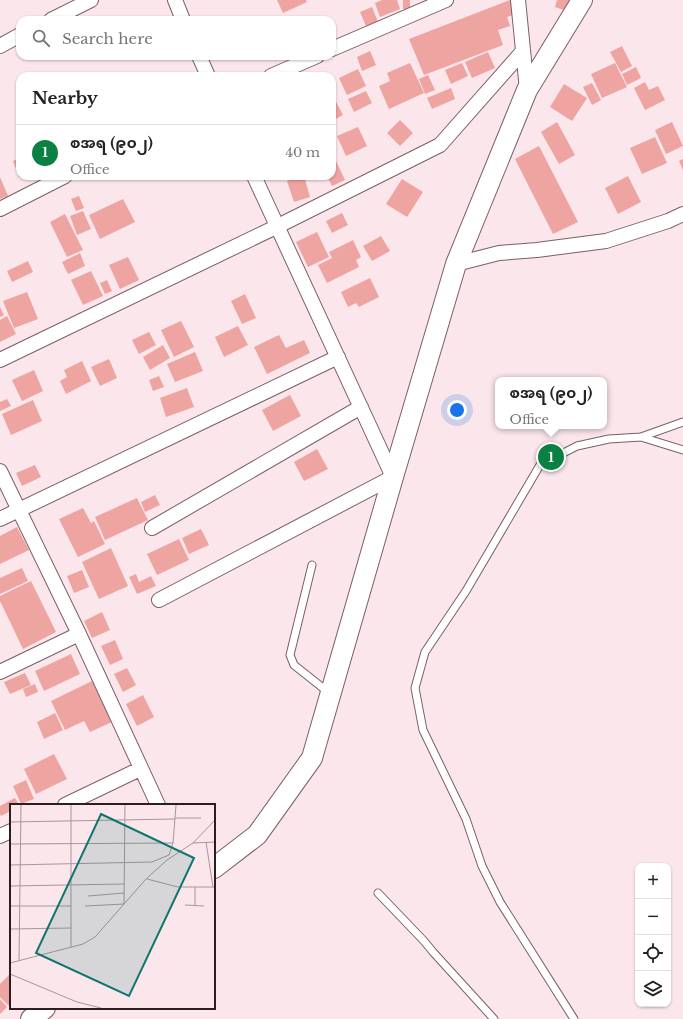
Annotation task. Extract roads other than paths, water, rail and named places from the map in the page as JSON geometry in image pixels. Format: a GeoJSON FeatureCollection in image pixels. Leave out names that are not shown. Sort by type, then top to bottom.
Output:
{"type":"FeatureCollection","features":[{"type":"Feature","properties":{"kind":"street"},"geometry":{"type":"LineString","coordinates":[[59,16],[90,0]]}},
{"type":"Feature","properties":{"kind":"street"},"geometry":{"type":"LineString","coordinates":[[174,0],[181,16]]}},
{"type":"Feature","properties":{"kind":"street"},"geometry":{"type":"LineString","coordinates":[[336,47],[446,0]]}},
{"type":"Feature","properties":{"kind":"street"},"geometry":{"type":"LineString","coordinates":[[518,0],[527,90]]}},
{"type":"Feature","properties":{"kind":"street"},"geometry":{"type":"LineString","coordinates":[[215,867],[257,835],[312,758],[456,264],[527,90],[582,0]]}},
{"type":"Feature","properties":{"kind":"street"},"geometry":{"type":"LineString","coordinates":[[0,46],[16,38]]}},
{"type":"Feature","properties":{"kind":"street"},"geometry":{"type":"LineString","coordinates":[[0,360],[278,226],[440,145],[523,51]]}},
{"type":"Feature","properties":{"kind":"street"},"geometry":{"type":"LineString","coordinates":[[201,60],[206,72]]}},
{"type":"Feature","properties":{"kind":"street"},"geometry":{"type":"LineString","coordinates":[[280,72],[308,60]]}},
{"type":"Feature","properties":{"kind":"street"},"geometry":{"type":"LineString","coordinates":[[0,209],[57,180]]}},
{"type":"Feature","properties":{"kind":"street"},"geometry":{"type":"LineString","coordinates":[[256,180],[393,477]]}},
{"type":"Feature","properties":{"kind":"street"},"geometry":{"type":"LineString","coordinates":[[456,264],[499,253],[537,250],[606,241],[668,221],[683,214]]}},
{"type":"Feature","properties":{"kind":"street"},"geometry":{"type":"LineString","coordinates":[[0,519],[338,357]]}},
{"type":"Feature","properties":{"kind":"street"},"geometry":{"type":"LineString","coordinates":[[152,528],[361,407]]}},
{"type":"Feature","properties":{"kind":"street"},"geometry":{"type":"LineString","coordinates":[[0,471],[18,511],[79,634],[140,769],[158,804]]}},
{"type":"Feature","properties":{"kind":"street"},"geometry":{"type":"LineString","coordinates":[[159,600],[393,477]]}},
{"type":"Feature","properties":{"kind":"street"},"geometry":{"type":"LineString","coordinates":[[0,672],[79,634]]}},
{"type":"Feature","properties":{"kind":"street"},"geometry":{"type":"LineString","coordinates":[[67,804],[140,769]]}},
{"type":"Feature","properties":{"kind":"street"},"geometry":{"type":"LineString","coordinates":[[0,836],[10,831]]}},
{"type":"Feature","properties":{"kind":"street"},"geometry":{"type":"LineString","coordinates":[[31,1019],[43,1009]]}},
{"type":"Feature","properties":{"kind":"lane"},"geometry":{"type":"LineString","coordinates":[[574,1019],[500,902],[482,866],[466,818],[423,730],[415,688],[425,652],[466,591],[540,465],[577,446],[609,439],[641,437],[683,422]]}},
{"type":"Feature","properties":{"kind":"lane"},"geometry":{"type":"LineString","coordinates":[[641,437],[683,450]]}},
{"type":"Feature","properties":{"kind":"lane"},"geometry":{"type":"LineString","coordinates":[[312,565],[290,655],[294,665],[330,694]]}},
{"type":"Feature","properties":{"kind":"lane"},"geometry":{"type":"LineString","coordinates":[[378,893],[424,941],[494,1019]]}},
{"type":"Feature","properties":{"kind":"place","name":"စအရ (၉၀၂)"},"geometry":{"type":"Point","coordinates":[551,457]}}]}
